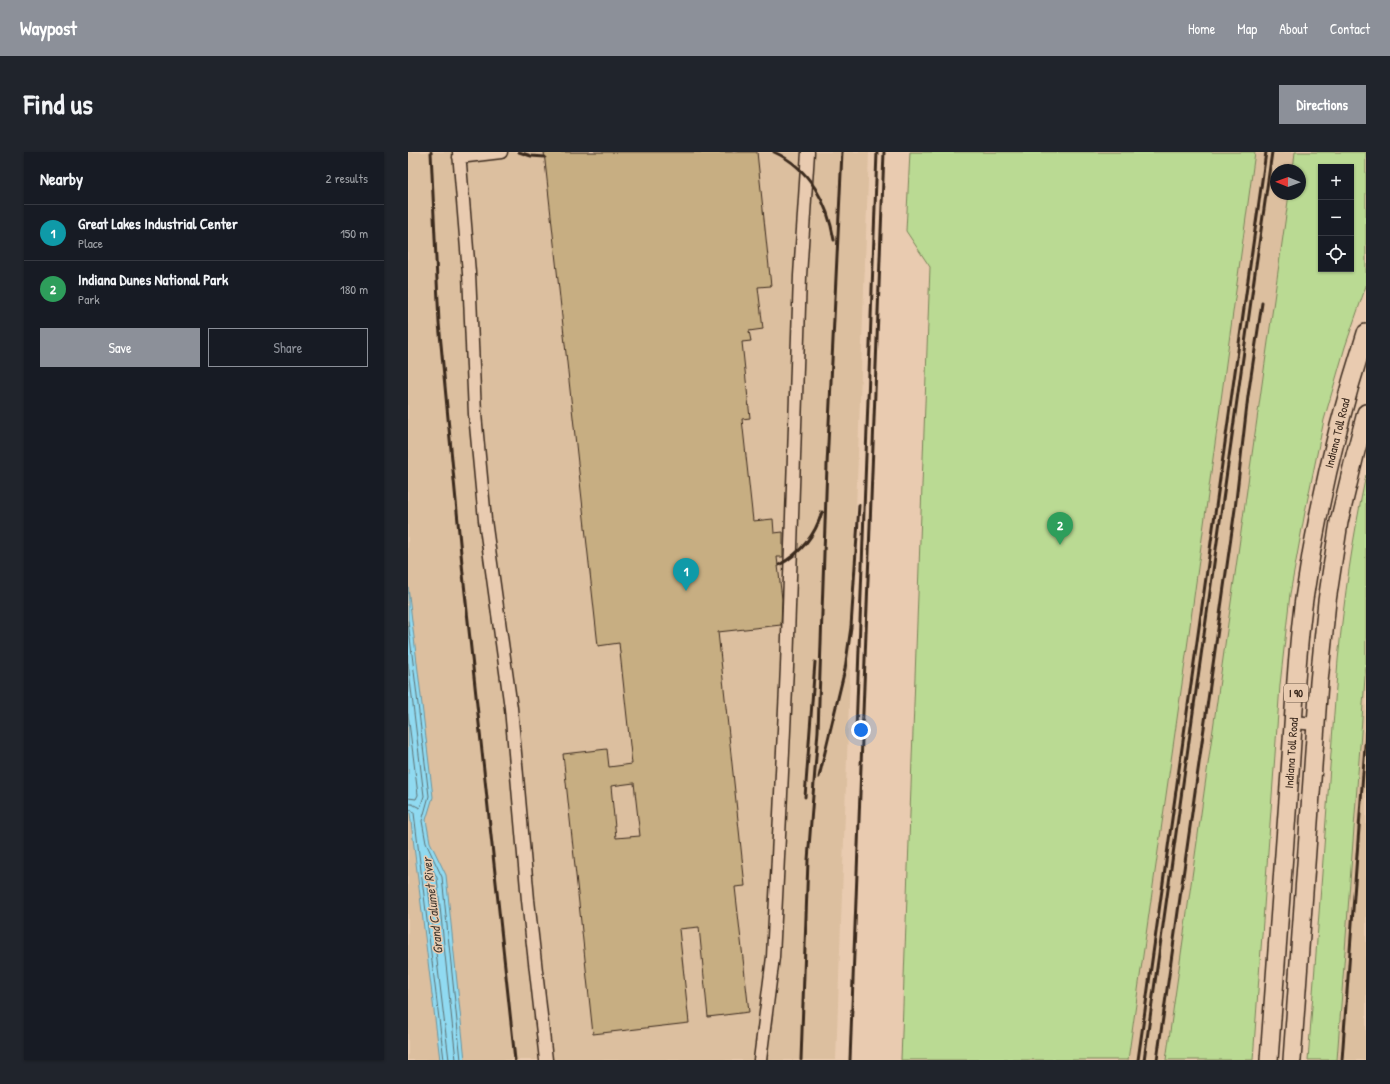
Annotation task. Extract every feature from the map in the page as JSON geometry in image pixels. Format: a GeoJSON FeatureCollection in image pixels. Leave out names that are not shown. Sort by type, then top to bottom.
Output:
{"type":"FeatureCollection","features":[{"type":"Feature","properties":{"kind":"highway","name":"Indiana Toll Road"},"geometry":{"type":"LineString","coordinates":[[1269,1060],[1304,600],[1318,518],[1332,451],[1349,385],[1366,333]]}},
{"type":"Feature","properties":{"kind":"highway","name":"Indiana Toll Road"},"geometry":{"type":"LineString","coordinates":[[1292,1060],[1316,724],[1329,587],[1340,522],[1366,413]]}},
{"type":"Feature","properties":{"kind":"lane"},"geometry":{"type":"LineString","coordinates":[[501,152],[459,154],[469,273],[475,414],[485,520],[511,708],[528,900],[546,1060]]}},
{"type":"Feature","properties":{"kind":"lane"},"geometry":{"type":"LineString","coordinates":[[760,1060],[773,957],[788,651],[800,276],[808,152]]}},
{"type":"Feature","properties":{"kind":"lane"},"geometry":{"type":"LineString","coordinates":[[1294,722],[1316,724]]}},
{"type":"Feature","properties":{"kind":"shaded area"},"geometry":{"type":"Polygon","coordinates":[[[408,152],[869,152],[836,1060],[408,1060],[408,152]]]}},
{"type":"Feature","properties":{"kind":"shaded area"},"geometry":{"type":"Polygon","coordinates":[[[1255,152],[1295,152],[1294,164],[1270,164],[1270,200],[1288,200],[1166,1060],[1128,1060],[1183,677],[1255,152]]]}},
{"type":"Feature","properties":{"kind":"shaded area"},"geometry":{"type":"Polygon","coordinates":[[[1366,664],[1366,1060],[1337,1060],[1366,664]]]}},
{"type":"Feature","properties":{"kind":"green space"},"geometry":{"type":"Polygon","coordinates":[[[910,152],[1255,152],[1183,677],[1128,1060],[901,1060],[930,267],[906,231],[910,152]]]}},
{"type":"Feature","properties":{"kind":"green space"},"geometry":{"type":"Polygon","coordinates":[[[1295,152],[1366,152],[1366,286],[1345,347],[1324,420],[1290,594],[1280,685],[1253,1060],[1166,1060],[1288,200],[1306,200],[1306,164],[1294,164],[1295,152]]]}},
{"type":"Feature","properties":{"kind":"green space"},"geometry":{"type":"Polygon","coordinates":[[[1366,475],[1366,664],[1337,1060],[1308,1060],[1338,660],[1349,567],[1366,475]]]}},
{"type":"Feature","properties":{"kind":"water","name":"Grand Calumet River"},"geometry":{"type":"Polygon","coordinates":[[[408,587],[433,797],[426,820],[430,842],[446,875],[465,1060],[440,1060],[408,797],[408,587]]]}},
{"type":"Feature","properties":{"kind":"building"},"geometry":{"type":"Polygon","coordinates":[[[544,152],[757,152],[771,286],[758,287],[763,329],[749,331],[751,341],[742,342],[750,418],[742,419],[753,521],[773,519],[774,533],[783,532],[783,557],[777,557],[782,599],[781,625],[718,632],[745,886],[735,887],[749,1012],[708,1017],[699,927],[679,929],[689,1023],[593,1034],[563,754],[607,749],[609,767],[632,764],[619,643],[598,646],[544,152]],[[634,783],[611,786],[616,838],[640,836],[634,783]]]}},
{"type":"Feature","properties":{"kind":"railway"},"geometry":{"type":"LineString","coordinates":[[431,152],[439,323],[463,574],[515,1060]]}},
{"type":"Feature","properties":{"kind":"railway"},"geometry":{"type":"LineString","coordinates":[[519,152],[531,156],[545,157]]}},
{"type":"Feature","properties":{"kind":"railway"},"geometry":{"type":"LineString","coordinates":[[774,152],[798,167],[815,188],[827,213],[834,240]]}},
{"type":"Feature","properties":{"kind":"railway"},"geometry":{"type":"LineString","coordinates":[[801,1060],[808,860],[818,731],[827,465],[842,152]]}},
{"type":"Feature","properties":{"kind":"railway"},"geometry":{"type":"LineString","coordinates":[[856,732],[877,152]]}},
{"type":"Feature","properties":{"kind":"railway"},"geometry":{"type":"LineString","coordinates":[[850,1060],[884,152]]}},
{"type":"Feature","properties":{"kind":"railway"},"geometry":{"type":"LineString","coordinates":[[1138,1060],[1266,152]]}},
{"type":"Feature","properties":{"kind":"railway"},"geometry":{"type":"LineString","coordinates":[[1144,1060],[1272,152]]}},
{"type":"Feature","properties":{"kind":"railway"},"geometry":{"type":"LineString","coordinates":[[1157,1060],[1235,509],[1248,396],[1262,303]]}},
{"type":"Feature","properties":{"kind":"railway"},"geometry":{"type":"LineString","coordinates":[[819,777],[845,669],[851,627],[859,505]]}},
{"type":"Feature","properties":{"kind":"railway"},"geometry":{"type":"LineString","coordinates":[[779,565],[794,555],[806,543],[815,529],[822,512]]}},
{"type":"Feature","properties":{"kind":"railway"},"geometry":{"type":"LineString","coordinates":[[805,797],[815,662]]}},
{"type":"Feature","properties":{"kind":"railway"},"geometry":{"type":"LineString","coordinates":[[1342,1060],[1366,732]]}},
{"type":"Feature","properties":{"kind":"place","name":"Indiana Dunes National Park"},"geometry":{"type":"Point","coordinates":[1060,545]}},
{"type":"Feature","properties":{"kind":"place","name":"Great Lakes Industrial Center"},"geometry":{"type":"Point","coordinates":[686,591]}}]}
